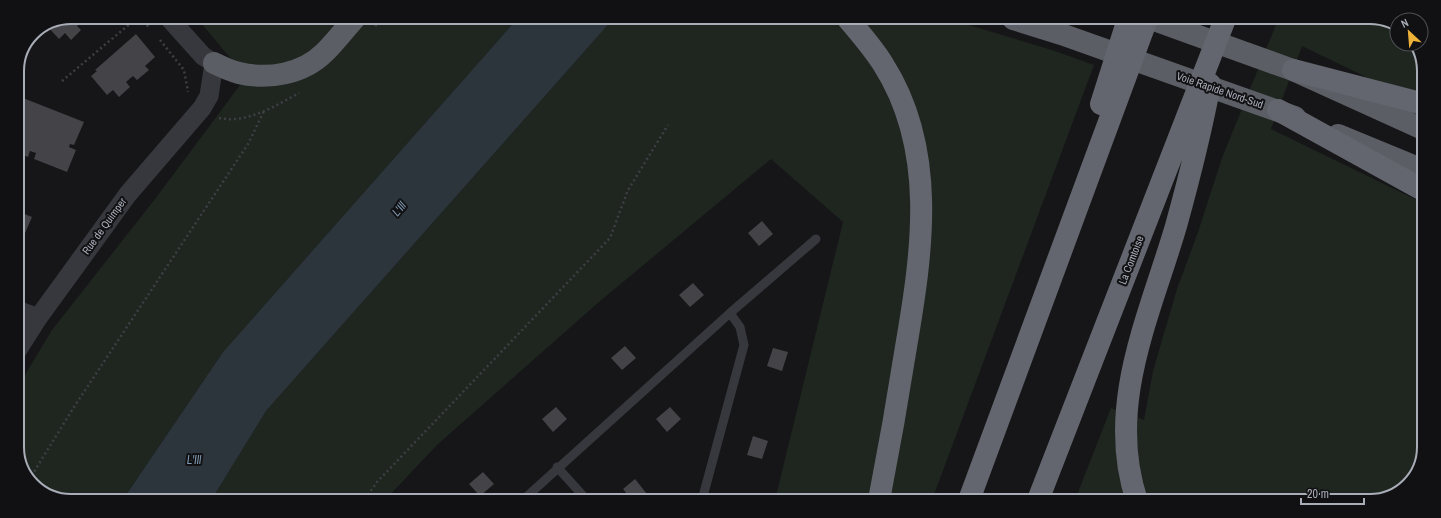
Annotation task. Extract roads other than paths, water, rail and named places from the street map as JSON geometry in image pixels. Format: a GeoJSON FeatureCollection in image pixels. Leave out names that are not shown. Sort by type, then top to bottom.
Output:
{"type":"FeatureCollection","features":[{"type":"Feature","properties":{"kind":"highway"},"geometry":{"type":"LineString","coordinates":[[214,63],[239,73],[262,76],[286,73],[309,65],[324,53],[350,24]]}},
{"type":"Feature","properties":{"kind":"highway"},"geometry":{"type":"LineString","coordinates":[[852,24],[883,64],[898,92],[914,144],[922,212],[918,281],[880,494]]}},
{"type":"Feature","properties":{"kind":"highway","name":"Voie Rapide Nord-Sud"},"geometry":{"type":"LineString","coordinates":[[1029,24],[1278,110],[1417,168]]}},
{"type":"Feature","properties":{"kind":"highway"},"geometry":{"type":"LineString","coordinates":[[997,422],[1126,24]]}},
{"type":"Feature","properties":{"kind":"highway"},"geometry":{"type":"LineString","coordinates":[[971,494],[1145,24]]}},
{"type":"Feature","properties":{"kind":"highway"},"geometry":{"type":"LineString","coordinates":[[1165,24],[1293,70],[1417,126]]}},
{"type":"Feature","properties":{"kind":"highway"},"geometry":{"type":"LineString","coordinates":[[1136,494],[1129,468],[1126,440],[1126,413],[1129,382],[1141,334],[1176,227],[1202,126],[1223,25]]}},
{"type":"Feature","properties":{"kind":"highway","name":"La Comtoise"},"geometry":{"type":"LineString","coordinates":[[1040,494],[1223,25]]}},
{"type":"Feature","properties":{"kind":"highway"},"geometry":{"type":"LineString","coordinates":[[1293,70],[1417,102]]}},
{"type":"Feature","properties":{"kind":"highway"},"geometry":{"type":"LineString","coordinates":[[1278,110],[1417,187]]}},
{"type":"Feature","properties":{"kind":"street"},"geometry":{"type":"LineString","coordinates":[[174,24],[203,56],[214,63]]}},
{"type":"Feature","properties":{"kind":"street","name":"Rue de Quimper"},"geometry":{"type":"LineString","coordinates":[[24,340],[38,318],[128,194],[202,108],[209,96],[214,63]]}},
{"type":"Feature","properties":{"kind":"street"},"geometry":{"type":"LineString","coordinates":[[24,313],[38,318]]}},
{"type":"Feature","properties":{"kind":"lane"},"geometry":{"type":"LineString","coordinates":[[529,494],[557,467],[730,313],[816,239]]}},
{"type":"Feature","properties":{"kind":"lane"},"geometry":{"type":"LineString","coordinates":[[704,494],[744,345],[740,327],[730,313]]}},
{"type":"Feature","properties":{"kind":"lane"},"geometry":{"type":"LineString","coordinates":[[557,467],[581,494]]}},
{"type":"Feature","properties":{"kind":"water","name":"L'Ill"},"geometry":{"type":"Polygon","coordinates":[[[513,24],[609,24],[266,411],[215,494],[127,494],[223,352],[513,24]]]}}]}
